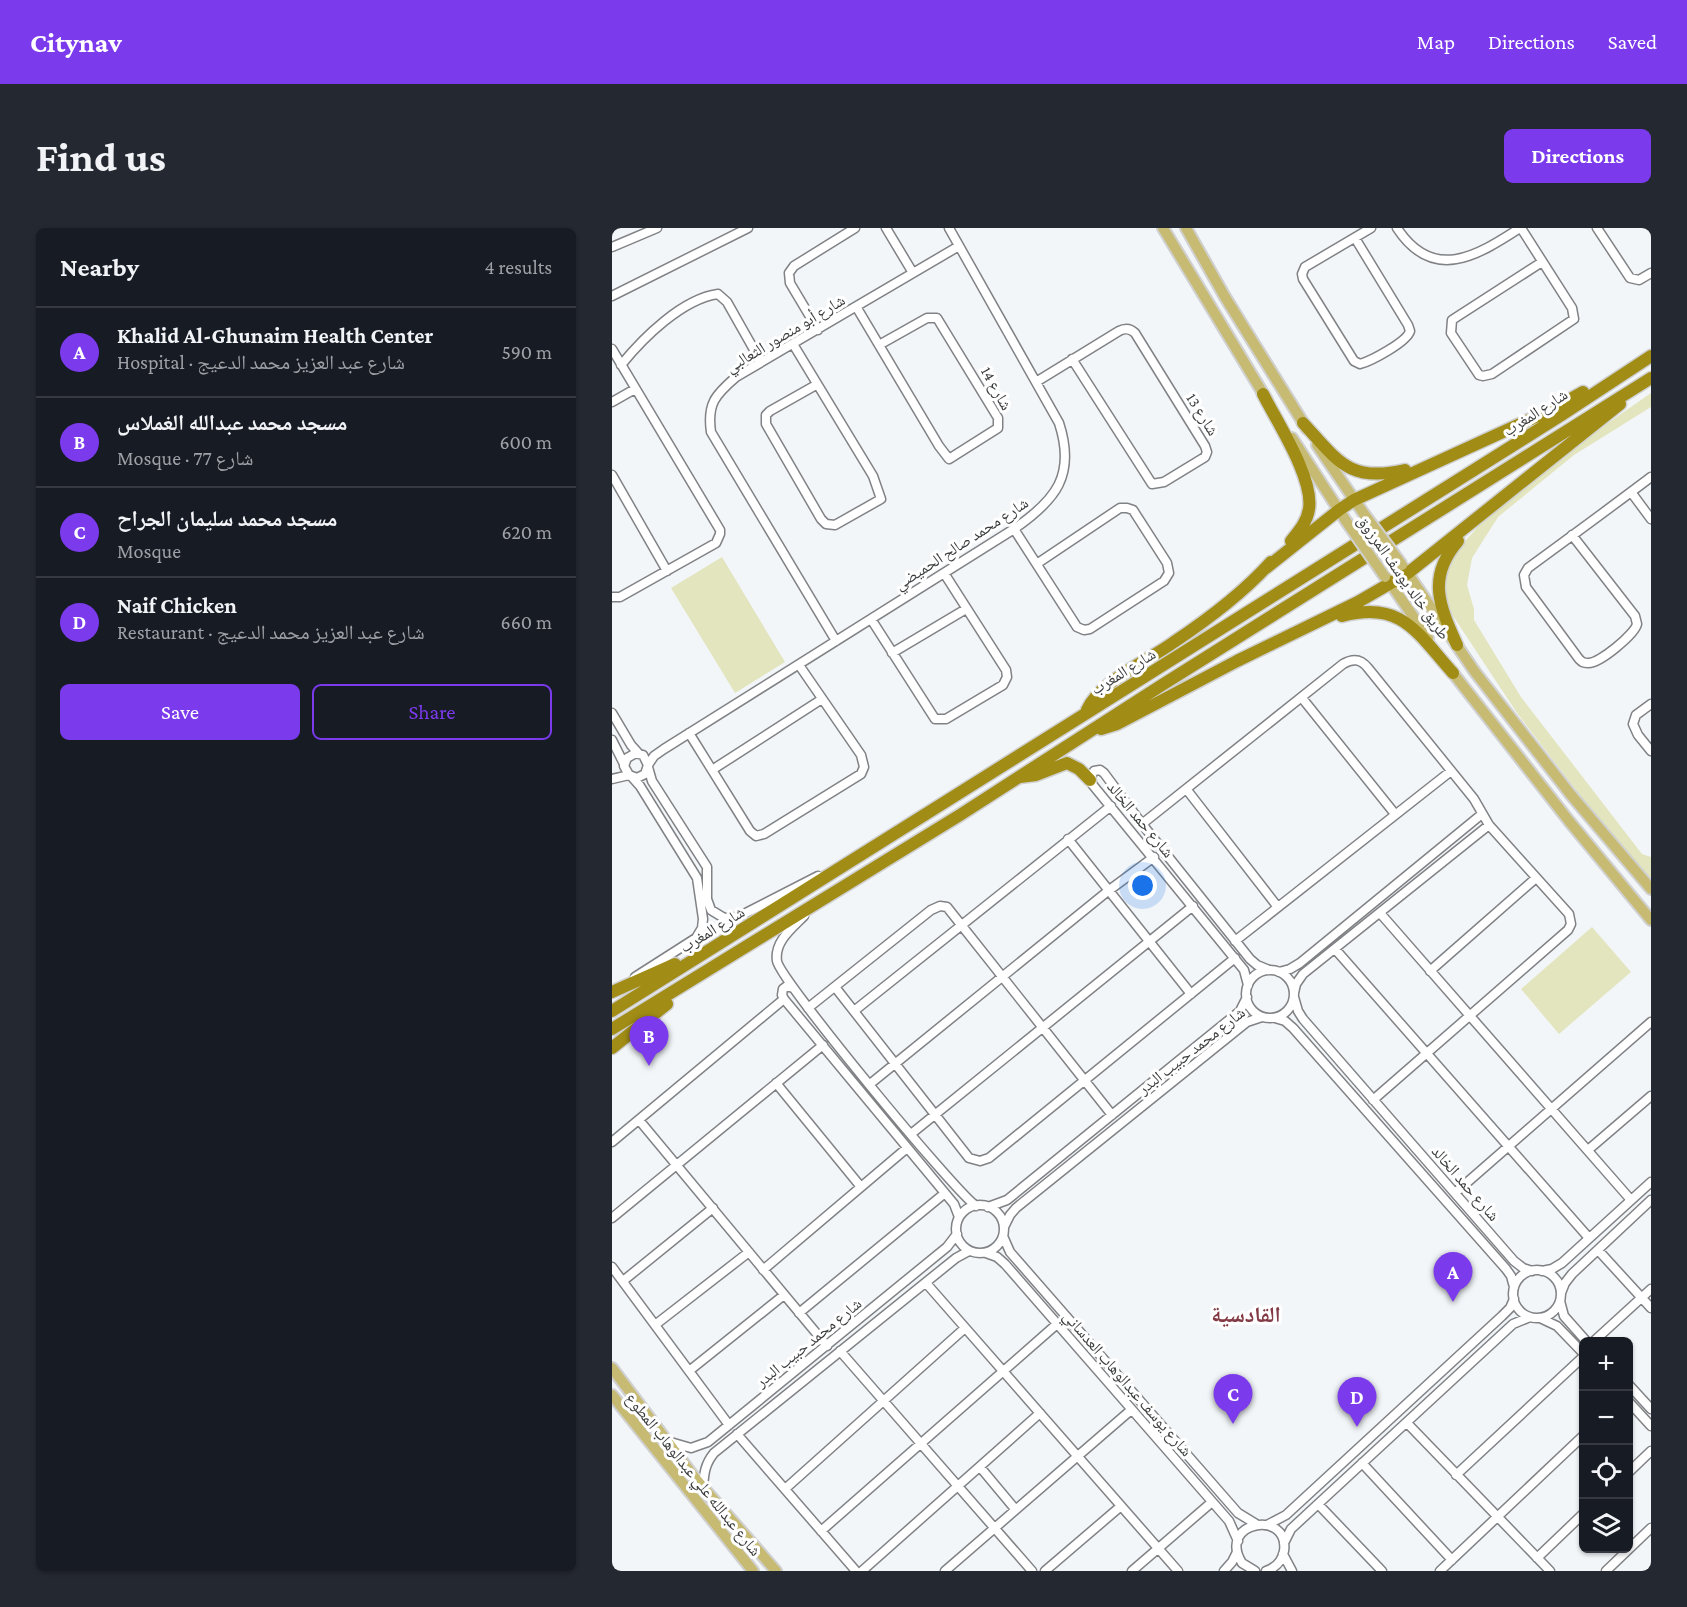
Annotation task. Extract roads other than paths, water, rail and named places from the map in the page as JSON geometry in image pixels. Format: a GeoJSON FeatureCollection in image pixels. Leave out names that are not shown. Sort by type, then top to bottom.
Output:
{"type":"FeatureCollection","features":[{"type":"Feature","properties":{"kind":"highway"},"geometry":{"type":"LineString","coordinates":[[1085,714],[1102,690],[1175,641],[1354,500],[1553,409],[1651,356]]}},
{"type":"Feature","properties":{"kind":"highway","name":"شارع المغرب"},"geometry":{"type":"LineString","coordinates":[[612,1011],[1560,416],[1651,356]]}},
{"type":"Feature","properties":{"kind":"highway"},"geometry":{"type":"LineString","coordinates":[[1093,730],[1117,724],[1237,661],[1309,627],[1388,580],[1480,517],[1651,378]]}},
{"type":"Feature","properties":{"kind":"highway","name":"شارع المغرب"},"geometry":{"type":"LineString","coordinates":[[612,1029],[702,976],[1651,378]]}},
{"type":"Feature","properties":{"kind":"highway"},"geometry":{"type":"LineString","coordinates":[[1263,394],[1302,471],[1310,503],[1308,516],[1302,527],[1266,568]]}},
{"type":"Feature","properties":{"kind":"highway"},"geometry":{"type":"LineString","coordinates":[[1303,423],[1336,459],[1357,472],[1380,475],[1432,463]]}},
{"type":"Feature","properties":{"kind":"highway"},"geometry":{"type":"LineString","coordinates":[[1456,645],[1439,597],[1438,577],[1446,556],[1480,517]]}},
{"type":"Feature","properties":{"kind":"highway"},"geometry":{"type":"LineString","coordinates":[[1309,627],[1365,611],[1390,613],[1414,629],[1453,673]]}},
{"type":"Feature","properties":{"kind":"highway"},"geometry":{"type":"LineString","coordinates":[[1016,777],[1036,775],[1067,763],[1079,769],[1090,780]]}},
{"type":"Feature","properties":{"kind":"highway"},"geometry":{"type":"LineString","coordinates":[[612,992],[717,945]]}},
{"type":"Feature","properties":{"kind":"highway"},"geometry":{"type":"LineString","coordinates":[[612,1048],[702,976]]}},
{"type":"Feature","properties":{"kind":"main road","name":"طريق خالد يوسف المرزوق"},"geometry":{"type":"LineString","coordinates":[[1163,228],[1263,394],[1346,521],[1453,673],[1562,812],[1651,920]]}},
{"type":"Feature","properties":{"kind":"main road","name":"طريق خالد يوسف المرزوق"},"geometry":{"type":"LineString","coordinates":[[1186,228],[1225,297],[1303,423],[1456,645],[1571,795],[1651,889]]}},
{"type":"Feature","properties":{"kind":"main road","name":"شارع عبدالله علي عبدالوهاب المطوع"},"geometry":{"type":"LineString","coordinates":[[612,1368],[703,1488],[776,1571]]}},
{"type":"Feature","properties":{"kind":"main road","name":"شارع عبدالله علي عبدالوهاب المطوع"},"geometry":{"type":"LineString","coordinates":[[612,1395],[753,1571]]}},
{"type":"Feature","properties":{"kind":"street"},"geometry":{"type":"LineString","coordinates":[[612,247],[657,228]]}},
{"type":"Feature","properties":{"kind":"street"},"geometry":{"type":"LineString","coordinates":[[612,296],[748,228]]}},
{"type":"Feature","properties":{"kind":"street"},"geometry":{"type":"LineString","coordinates":[[818,330],[790,283],[789,273],[794,266],[855,228]]}},
{"type":"Feature","properties":{"kind":"street"},"geometry":{"type":"LineString","coordinates":[[886,228],[913,273]]}},
{"type":"Feature","properties":{"kind":"street","name":"شارع محمد صالح الحميضي"},"geometry":{"type":"LineString","coordinates":[[648,766],[660,752],[689,733],[1014,529],[1046,505],[1058,488],[1064,469],[1063,434],[1059,423],[949,228]]}},
{"type":"Feature","properties":{"kind":"street"},"geometry":{"type":"LineString","coordinates":[[1354,238],[1408,325],[1410,332],[1405,339],[1360,364],[1354,361],[1302,274],[1305,267],[1354,238],[1371,228]]}},
{"type":"Feature","properties":{"kind":"street"},"geometry":{"type":"LineString","coordinates":[[1397,228],[1411,246],[1421,253],[1437,259],[1449,260],[1477,254],[1520,228],[1572,308],[1574,319],[1491,374],[1483,376],[1479,375],[1451,333],[1452,320],[1542,262]]}},
{"type":"Feature","properties":{"kind":"street"},"geometry":{"type":"LineString","coordinates":[[1597,228],[1630,278],[1639,280],[1651,273]]}},
{"type":"Feature","properties":{"kind":"street","name":"شارع أبو منصور الثعالبي"},"geometry":{"type":"LineString","coordinates":[[836,641],[711,432],[709,418],[712,403],[718,392],[736,377],[959,246]]}},
{"type":"Feature","properties":{"kind":"street"},"geometry":{"type":"LineString","coordinates":[[621,365],[640,341],[656,327],[705,296],[718,294],[727,302],[760,362]]}},
{"type":"Feature","properties":{"kind":"street","name":"شارع 14"},"geometry":{"type":"LineString","coordinates":[[856,308],[949,459],[998,428],[998,418],[937,318],[927,318],[879,345]]}},
{"type":"Feature","properties":{"kind":"street","name":"شارع 13"},"geometry":{"type":"LineString","coordinates":[[1036,382],[1072,359],[1122,329],[1129,329],[1134,332],[1205,446],[1207,452],[1205,457],[1164,482],[1152,484],[1072,359]]}},
{"type":"Feature","properties":{"kind":"street"},"geometry":{"type":"LineString","coordinates":[[793,344],[873,476],[881,499],[835,525],[826,524],[821,519],[766,424],[766,415],[770,411],[816,384]]}},
{"type":"Feature","properties":{"kind":"street"},"geometry":{"type":"LineString","coordinates":[[612,350],[720,530],[716,543],[620,597],[612,597]]}},
{"type":"Feature","properties":{"kind":"street"},"geometry":{"type":"LineString","coordinates":[[612,402],[635,389]]}},
{"type":"Feature","properties":{"kind":"street"},"geometry":{"type":"LineString","coordinates":[[612,475],[667,571]]}},
{"type":"Feature","properties":{"kind":"street"},"geometry":{"type":"LineString","coordinates":[[1572,535],[1635,616],[1637,624],[1633,633],[1591,663],[1584,663],[1579,659],[1526,588],[1523,582],[1524,573],[1528,568],[1572,535],[1651,477]]}},
{"type":"Feature","properties":{"kind":"street"},"geometry":{"type":"LineString","coordinates":[[1631,492],[1650,517]]}},
{"type":"Feature","properties":{"kind":"street"},"geometry":{"type":"LineString","coordinates":[[1014,529],[1038,563],[1077,627],[1084,630],[1090,629],[1164,581],[1169,573],[1167,563],[1132,510],[1127,508],[1120,508],[1038,563]]}},
{"type":"Feature","properties":{"kind":"street"},"geometry":{"type":"LineString","coordinates":[[870,619],[932,716],[937,720],[946,719],[1003,684],[1007,677],[1006,670],[944,573]]}},
{"type":"Feature","properties":{"kind":"street"},"geometry":{"type":"LineString","coordinates":[[892,653],[966,609]]}},
{"type":"Feature","properties":{"kind":"street"},"geometry":{"type":"LineString","coordinates":[[1142,824],[1343,664],[1351,660],[1359,660],[1366,665],[1474,799],[1489,825],[1569,914],[1571,924],[1568,930],[1373,1100]]}},
{"type":"Feature","properties":{"kind":"street"},"geometry":{"type":"LineString","coordinates":[[689,733],[750,831],[758,836],[764,834],[861,774],[864,767],[861,756],[800,665]]}},
{"type":"Feature","properties":{"kind":"street"},"geometry":{"type":"LineString","coordinates":[[1302,698],[1395,814]]}},
{"type":"Feature","properties":{"kind":"street"},"geometry":{"type":"LineString","coordinates":[[712,770],[822,699]]}},
{"type":"Feature","properties":{"kind":"street"},"geometry":{"type":"LineString","coordinates":[[1651,704],[1636,716],[1633,724],[1638,735],[1651,751]]}},
{"type":"Feature","properties":{"kind":"street"},"geometry":{"type":"LineString","coordinates":[[612,713],[633,748],[641,754],[648,766],[652,781],[704,863],[708,873],[709,906],[715,914],[730,919],[748,913],[871,847]]}},
{"type":"Feature","properties":{"kind":"street"},"geometry":{"type":"LineString","coordinates":[[612,740],[630,776],[640,786],[693,872],[697,880],[703,911],[703,924],[692,941],[612,992]]}},
{"type":"Feature","properties":{"kind":"street","name":"شارع محمد صالح الحميضي"},"geometry":{"type":"LineString","coordinates":[[641,754],[660,752]]}},
{"type":"Feature","properties":{"kind":"street"},"geometry":{"type":"LineString","coordinates":[[612,779],[629,755],[641,754]]}},
{"type":"Feature","properties":{"kind":"street"},"geometry":{"type":"LineString","coordinates":[[612,779],[642,776],[648,766]]}},
{"type":"Feature","properties":{"kind":"street","name":"شارع حمد الخالد"},"geometry":{"type":"LineString","coordinates":[[1248,986],[1246,973],[1235,958],[1090,780],[1094,771],[1103,771],[1235,941],[1255,963],[1269,970]]}},
{"type":"Feature","properties":{"kind":"street"},"geometry":{"type":"LineString","coordinates":[[1235,941],[1451,771]]}},
{"type":"Feature","properties":{"kind":"street"},"geometry":{"type":"LineString","coordinates":[[1187,790],[1277,906]]}},
{"type":"Feature","properties":{"kind":"street"},"geometry":{"type":"LineString","coordinates":[[854,1011],[1111,806]]}},
{"type":"Feature","properties":{"kind":"street"},"geometry":{"type":"LineString","coordinates":[[1279,972],[1293,968],[1300,963],[1482,814]]}},
{"type":"Feature","properties":{"kind":"street"},"geometry":{"type":"LineString","coordinates":[[1294,995],[1290,980],[1279,972],[1269,970],[1255,976],[1248,986],[1246,997],[1251,1009],[1262,1017],[1275,1018],[1288,1010],[1294,995],[1298,981],[1306,972],[1489,825]]}},
{"type":"Feature","properties":{"kind":"street"},"geometry":{"type":"LineString","coordinates":[[1068,839],[1191,994]]}},
{"type":"Feature","properties":{"kind":"street"},"geometry":{"type":"LineString","coordinates":[[870,1083],[1108,891],[1154,857]]}},
{"type":"Feature","properties":{"kind":"street"},"geometry":{"type":"LineString","coordinates":[[693,872],[702,871],[704,863]]}},
{"type":"Feature","properties":{"kind":"street"},"geometry":{"type":"LineString","coordinates":[[1168,874],[1175,873],[1176,867]]}},
{"type":"Feature","properties":{"kind":"street"},"geometry":{"type":"LineString","coordinates":[[1409,874],[1409,881],[1416,884]]}},
{"type":"Feature","properties":{"kind":"street"},"geometry":{"type":"LineString","coordinates":[[1430,971],[1536,878]]}},
{"type":"Feature","properties":{"kind":"street"},"geometry":{"type":"LineString","coordinates":[[1178,887],[1179,882],[1186,880]]}},
{"type":"Feature","properties":{"kind":"street"},"geometry":{"type":"LineString","coordinates":[[1399,882],[1405,886],[1405,892]]}},
{"type":"Feature","properties":{"kind":"street"},"geometry":{"type":"LineString","coordinates":[[813,906],[787,933],[777,952],[779,968],[808,1008],[882,1099],[960,1192],[976,1206]]}},
{"type":"Feature","properties":{"kind":"street"},"geometry":{"type":"LineString","coordinates":[[808,1008],[931,910],[940,906],[948,908],[1112,1115]]}},
{"type":"Feature","properties":{"kind":"street"},"geometry":{"type":"LineString","coordinates":[[911,1134],[1044,1029],[1193,906]]}},
{"type":"Feature","properties":{"kind":"street"},"geometry":{"type":"LineString","coordinates":[[1380,913],[1631,1200]]}},
{"type":"Feature","properties":{"kind":"street"},"geometry":{"type":"LineString","coordinates":[[1335,949],[1589,1238]]}},
{"type":"Feature","properties":{"kind":"street"},"geometry":{"type":"LineString","coordinates":[[835,987],[969,1158],[980,1161],[989,1158],[1235,958]]}},
{"type":"Feature","properties":{"kind":"street"},"geometry":{"type":"LineString","coordinates":[[1300,963],[1300,970],[1306,972]]}},
{"type":"Feature","properties":{"kind":"street"},"geometry":{"type":"LineString","coordinates":[[793,988],[787,986],[783,989],[784,999],[945,1193],[957,1208],[959,1217]]}},
{"type":"Feature","properties":{"kind":"street","name":"شارع حمد الخالد"},"geometry":{"type":"LineString","coordinates":[[1294,995],[1298,1011],[1303,1019],[1514,1261],[1532,1271]]}},
{"type":"Feature","properties":{"kind":"street","name":"شارع محمد حبيب البدر"},"geometry":{"type":"LineString","coordinates":[[988,1207],[1007,1200],[1112,1115],[1242,1009],[1246,997]]}},
{"type":"Feature","properties":{"kind":"street"},"geometry":{"type":"LineString","coordinates":[[612,1142],[784,999]]}},
{"type":"Feature","properties":{"kind":"street"},"geometry":{"type":"LineString","coordinates":[[1232,1017],[1240,1022],[1240,1027]]}},
{"type":"Feature","properties":{"kind":"street","name":"شارع محمد حبيب البدر"},"geometry":{"type":"LineString","coordinates":[[1004,1232],[1013,1211],[1240,1027],[1252,1018],[1262,1017]]}},
{"type":"Feature","properties":{"kind":"street","name":"شارع حمد الخالد"},"geometry":{"type":"LineString","coordinates":[[1275,1018],[1286,1021],[1293,1028],[1508,1271],[1514,1287]]}},
{"type":"Feature","properties":{"kind":"street"},"geometry":{"type":"LineString","coordinates":[[1293,1028],[1295,1020],[1303,1019]]}},
{"type":"Feature","properties":{"kind":"street"},"geometry":{"type":"LineString","coordinates":[[1455,1193],[1651,1022]]}},
{"type":"Feature","properties":{"kind":"street"},"geometry":{"type":"LineString","coordinates":[[612,1218],[823,1045]]}},
{"type":"Feature","properties":{"kind":"street"},"geometry":{"type":"LineString","coordinates":[[1182,1058],[1181,1063],[1189,1069]]}},
{"type":"Feature","properties":{"kind":"street"},"geometry":{"type":"LineString","coordinates":[[1169,1068],[1176,1075],[1175,1080]]}},
{"type":"Feature","properties":{"kind":"street"},"geometry":{"type":"LineString","coordinates":[[776,1083],[861,1187]]}},
{"type":"Feature","properties":{"kind":"street"},"geometry":{"type":"LineString","coordinates":[[1588,1150],[1651,1096]]}},
{"type":"Feature","properties":{"kind":"street"},"geometry":{"type":"LineString","coordinates":[[874,1108],[881,1106],[882,1099]]}},
{"type":"Feature","properties":{"kind":"street"},"geometry":{"type":"LineString","coordinates":[[884,1120],[887,1113],[895,1114]]}},
{"type":"Feature","properties":{"kind":"street"},"geometry":{"type":"LineString","coordinates":[[639,1120],[827,1346]]}},
{"type":"Feature","properties":{"kind":"street"},"geometry":{"type":"LineString","coordinates":[[1402,1151],[1407,1152],[1411,1148],[1411,1143]]}},
{"type":"Feature","properties":{"kind":"street"},"geometry":{"type":"LineString","coordinates":[[763,1270],[908,1148]]}},
{"type":"Feature","properties":{"kind":"street"},"geometry":{"type":"LineString","coordinates":[[1063,1154],[1062,1159],[1065,1163],[1070,1164]]}},
{"type":"Feature","properties":{"kind":"street"},"geometry":{"type":"LineString","coordinates":[[1411,1162],[1412,1157],[1420,1154]]}},
{"type":"Feature","properties":{"kind":"street"},"geometry":{"type":"LineString","coordinates":[[1051,1164],[1055,1166],[1059,1174]]}},
{"type":"Feature","properties":{"kind":"street"},"geometry":{"type":"LineString","coordinates":[[1579,1350],[1557,1326],[1519,1311],[1514,1299],[1514,1287],[1520,1278],[1532,1271],[1542,1271],[1559,1265],[1651,1182]]}},
{"type":"Feature","properties":{"kind":"street"},"geometry":{"type":"LineString","coordinates":[[799,1313],[945,1193]]}},
{"type":"Feature","properties":{"kind":"street"},"geometry":{"type":"LineString","coordinates":[[1007,1200],[1007,1208],[1013,1211]]}},
{"type":"Feature","properties":{"kind":"street"},"geometry":{"type":"LineString","coordinates":[[1267,1571],[1277,1565],[1291,1529],[1511,1326],[1518,1321],[1554,1311],[1569,1277],[1651,1200]]}},
{"type":"Feature","properties":{"kind":"street"},"geometry":{"type":"LineString","coordinates":[[976,1206],[988,1207],[999,1215],[1004,1232],[997,1247],[986,1253],[979,1254],[969,1251],[960,1242],[957,1234],[956,1226],[959,1217],[976,1206]]}},
{"type":"Feature","properties":{"kind":"street"},"geometry":{"type":"LineString","coordinates":[[623,1281],[713,1208]]}},
{"type":"Feature","properties":{"kind":"street","name":"شارع يوسف عبدالوهاب العدساني"},"geometry":{"type":"LineString","coordinates":[[1004,1232],[1010,1252],[1239,1513],[1257,1524]]}},
{"type":"Feature","properties":{"kind":"street","name":"شارع محمد حبيب البدر"},"geometry":{"type":"LineString","coordinates":[[708,1442],[950,1245],[957,1234]]}},
{"type":"Feature","properties":{"kind":"street"},"geometry":{"type":"LineString","coordinates":[[1598,1250],[1651,1308]]}},
{"type":"Feature","properties":{"kind":"street","name":"شارع محمد حبيب البدر"},"geometry":{"type":"LineString","coordinates":[[714,1453],[956,1258],[969,1251]]}},
{"type":"Feature","properties":{"kind":"street"},"geometry":{"type":"LineString","coordinates":[[655,1325],[749,1252]]}},
{"type":"Feature","properties":{"kind":"street"},"geometry":{"type":"LineString","coordinates":[[1000,1259],[1003,1252],[1010,1252]]}},
{"type":"Feature","properties":{"kind":"street","name":"شارع يوسف عبدالوهاب العدساني"},"geometry":{"type":"LineString","coordinates":[[986,1253],[1000,1259],[1057,1324],[1231,1524],[1238,1541]]}},
{"type":"Feature","properties":{"kind":"street"},"geometry":{"type":"LineString","coordinates":[[612,1267],[729,1425]]}},
{"type":"Feature","properties":{"kind":"street"},"geometry":{"type":"LineString","coordinates":[[1542,1271],[1556,1280],[1564,1316],[1583,1337]]}},
{"type":"Feature","properties":{"kind":"street"},"geometry":{"type":"LineString","coordinates":[[926,1283],[1178,1571]]}},
{"type":"Feature","properties":{"kind":"street"},"geometry":{"type":"LineString","coordinates":[[1597,1337],[1651,1288]]}},
{"type":"Feature","properties":{"kind":"street"},"geometry":{"type":"LineString","coordinates":[[689,1371],[784,1295]]}},
{"type":"Feature","properties":{"kind":"street"},"geometry":{"type":"LineString","coordinates":[[1267,1525],[1286,1515],[1502,1316],[1510,1308],[1514,1299]]}},
{"type":"Feature","properties":{"kind":"street"},"geometry":{"type":"LineString","coordinates":[[883,1300],[884,1310],[890,1312]]}},
{"type":"Feature","properties":{"kind":"street"},"geometry":{"type":"LineString","coordinates":[[868,1312],[876,1317],[878,1322]]}},
{"type":"Feature","properties":{"kind":"street"},"geometry":{"type":"LineString","coordinates":[[1502,1316],[1511,1321],[1511,1326]]}},
{"type":"Feature","properties":{"kind":"street"},"geometry":{"type":"LineString","coordinates":[[821,1531],[1057,1324]]}},
{"type":"Feature","properties":{"kind":"street"},"geometry":{"type":"LineString","coordinates":[[785,1489],[964,1328]]}},
{"type":"Feature","properties":{"kind":"street"},"geometry":{"type":"LineString","coordinates":[[840,1351],[1032,1571]]}},
{"type":"Feature","properties":{"kind":"street"},"geometry":{"type":"LineString","coordinates":[[1456,1475],[1579,1360]]}},
{"type":"Feature","properties":{"kind":"street"},"geometry":{"type":"LineString","coordinates":[[779,1385],[779,1389],[785,1395]]}},
{"type":"Feature","properties":{"kind":"street"},"geometry":{"type":"LineString","coordinates":[[1633,1389],[1651,1409]]}},
{"type":"Feature","properties":{"kind":"street"},"geometry":{"type":"LineString","coordinates":[[765,1397],[770,1398],[772,1406]]}},
{"type":"Feature","properties":{"kind":"street"},"geometry":{"type":"LineString","coordinates":[[1633,1406],[1651,1426]]}},
{"type":"Feature","properties":{"kind":"street"},"geometry":{"type":"LineString","coordinates":[[945,1571],[1131,1410]]}},
{"type":"Feature","properties":{"kind":"street"},"geometry":{"type":"LineString","coordinates":[[862,1571],[1041,1413]]}},
{"type":"Feature","properties":{"kind":"street"},"geometry":{"type":"LineString","coordinates":[[1407,1423],[1550,1571]]}},
{"type":"Feature","properties":{"kind":"street"},"geometry":{"type":"LineString","coordinates":[[738,1434],[856,1571]]}},
{"type":"Feature","properties":{"kind":"street"},"geometry":{"type":"LineString","coordinates":[[1440,1571],[1579,1440]]}},
{"type":"Feature","properties":{"kind":"street"},"geometry":{"type":"LineString","coordinates":[[667,1441],[691,1448],[708,1442],[707,1447],[710,1452],[714,1453],[707,1461],[703,1488]]}},
{"type":"Feature","properties":{"kind":"street"},"geometry":{"type":"LineString","coordinates":[[1167,1450],[1174,1448],[1175,1441]]}},
{"type":"Feature","properties":{"kind":"street"},"geometry":{"type":"LineString","coordinates":[[1633,1468],[1651,1451]]}},
{"type":"Feature","properties":{"kind":"street"},"geometry":{"type":"LineString","coordinates":[[1179,1464],[1181,1456],[1189,1455]]}},
{"type":"Feature","properties":{"kind":"street"},"geometry":{"type":"LineString","coordinates":[[1362,1463],[1452,1560]]}},
{"type":"Feature","properties":{"kind":"street"},"geometry":{"type":"LineString","coordinates":[[980,1467],[1015,1509]]}},
{"type":"Feature","properties":{"kind":"street"},"geometry":{"type":"LineString","coordinates":[[1132,1571],[1212,1502]]}},
{"type":"Feature","properties":{"kind":"street"},"geometry":{"type":"LineString","coordinates":[[1318,1504],[1382,1571]]}},
{"type":"Feature","properties":{"kind":"street"},"geometry":{"type":"LineString","coordinates":[[1045,1571],[1121,1506]]}},
{"type":"Feature","properties":{"kind":"street"},"geometry":{"type":"LineString","coordinates":[[1537,1558],[1579,1519]]}},
{"type":"Feature","properties":{"kind":"street"},"geometry":{"type":"LineString","coordinates":[[1224,1571],[1232,1562],[1237,1552],[1238,1541],[1245,1530],[1257,1524],[1267,1525],[1278,1532],[1284,1543]]}},
{"type":"Feature","properties":{"kind":"street"},"geometry":{"type":"LineString","coordinates":[[1606,1571],[1651,1528]]}},
{"type":"Feature","properties":{"kind":"street"},"geometry":{"type":"LineString","coordinates":[[1237,1552],[1242,1563],[1252,1571]]}},
{"type":"Feature","properties":{"kind":"street"},"geometry":{"type":"LineString","coordinates":[[1283,1554],[1292,1571]]}},
{"type":"Feature","properties":{"kind":"place","name":"مسجد محمد عبدالله الغملاس"},"geometry":{"type":"Point","coordinates":[649,1066]}},
{"type":"Feature","properties":{"kind":"place","name":"Khalid Al-Ghunaim Health Center"},"geometry":{"type":"Point","coordinates":[1453,1302]}},
{"type":"Feature","properties":{"kind":"place","name":"مسجد محمد سليمان الجراح"},"geometry":{"type":"Point","coordinates":[1233,1424]}},
{"type":"Feature","properties":{"kind":"place","name":"Naif Chicken"},"geometry":{"type":"Point","coordinates":[1357,1427]}},
{"type":"Feature","properties":{"kind":"district","name":"القادسية"},"geometry":{"type":"Point","coordinates":[1246,1314]}}]}
